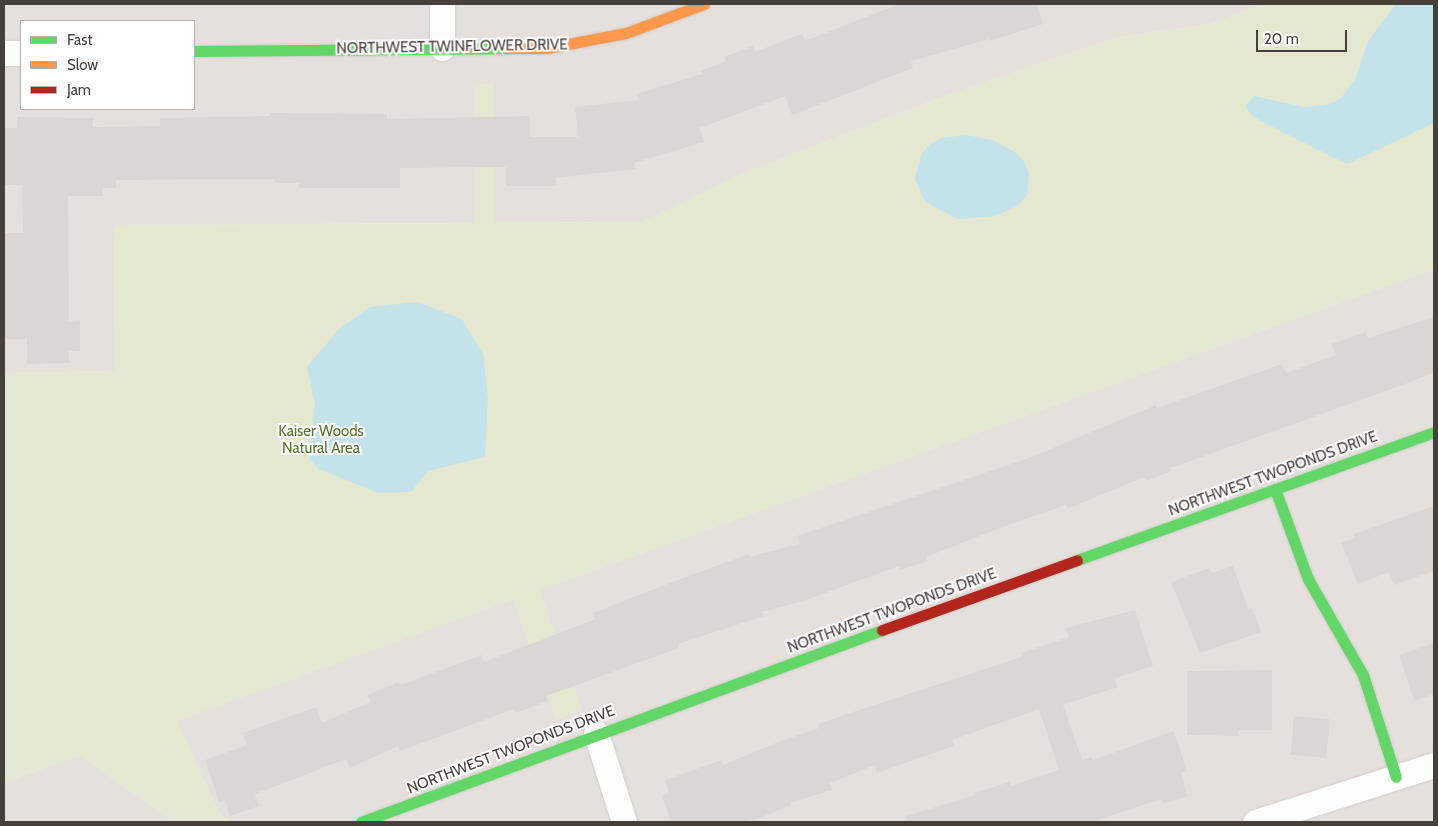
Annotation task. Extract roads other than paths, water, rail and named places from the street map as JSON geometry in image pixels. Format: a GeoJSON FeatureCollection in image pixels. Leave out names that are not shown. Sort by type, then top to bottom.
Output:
{"type":"FeatureCollection","features":[{"type":"Feature","properties":{"kind":"street"},"geometry":{"type":"LineString","coordinates":[[442,4],[442,48]]}},
{"type":"Feature","properties":{"kind":"street","name":"NORTHWEST TWINFLOWER DRIVE"},"geometry":{"type":"LineString","coordinates":[[195,51],[547,48],[577,44],[626,33],[704,4]]}},
{"type":"Feature","properties":{"kind":"street"},"geometry":{"type":"LineString","coordinates":[[4,54],[20,53]]}},
{"type":"Feature","properties":{"kind":"street","name":"NORTHWEST TWOPONDS DRIVE"},"geometry":{"type":"LineString","coordinates":[[361,822],[596,733],[1434,432]]}},
{"type":"Feature","properties":{"kind":"street"},"geometry":{"type":"LineString","coordinates":[[1275,489],[1308,579],[1363,675],[1396,777]]}},
{"type":"Feature","properties":{"kind":"street"},"geometry":{"type":"LineString","coordinates":[[596,733],[624,822]]}},
{"type":"Feature","properties":{"kind":"street"},"geometry":{"type":"LineString","coordinates":[[1255,822],[1434,765]]}},
{"type":"Feature","properties":{"kind":"water"},"geometry":{"type":"Polygon","coordinates":[[[1396,4],[1434,4],[1434,123],[1347,164],[1253,117],[1245,106],[1254,96],[1304,107],[1330,104],[1341,98],[1356,78],[1368,41],[1396,4]]]}},
{"type":"Feature","properties":{"kind":"water"},"geometry":{"type":"Polygon","coordinates":[[[966,135],[992,140],[1015,152],[1024,161],[1029,173],[1027,195],[1019,205],[996,216],[958,219],[925,202],[915,179],[921,155],[929,145],[941,138],[966,135]]]}},
{"type":"Feature","properties":{"kind":"water"},"geometry":{"type":"Polygon","coordinates":[[[417,302],[462,319],[483,354],[488,399],[485,457],[428,471],[411,492],[378,493],[319,469],[309,459],[315,404],[307,367],[340,328],[370,307],[417,302]]]}},
{"type":"Feature","properties":{"kind":"park label","name":"Kaiser Woods Natural Area"},"geometry":{"type":"Point","coordinates":[321,440]}}]}
